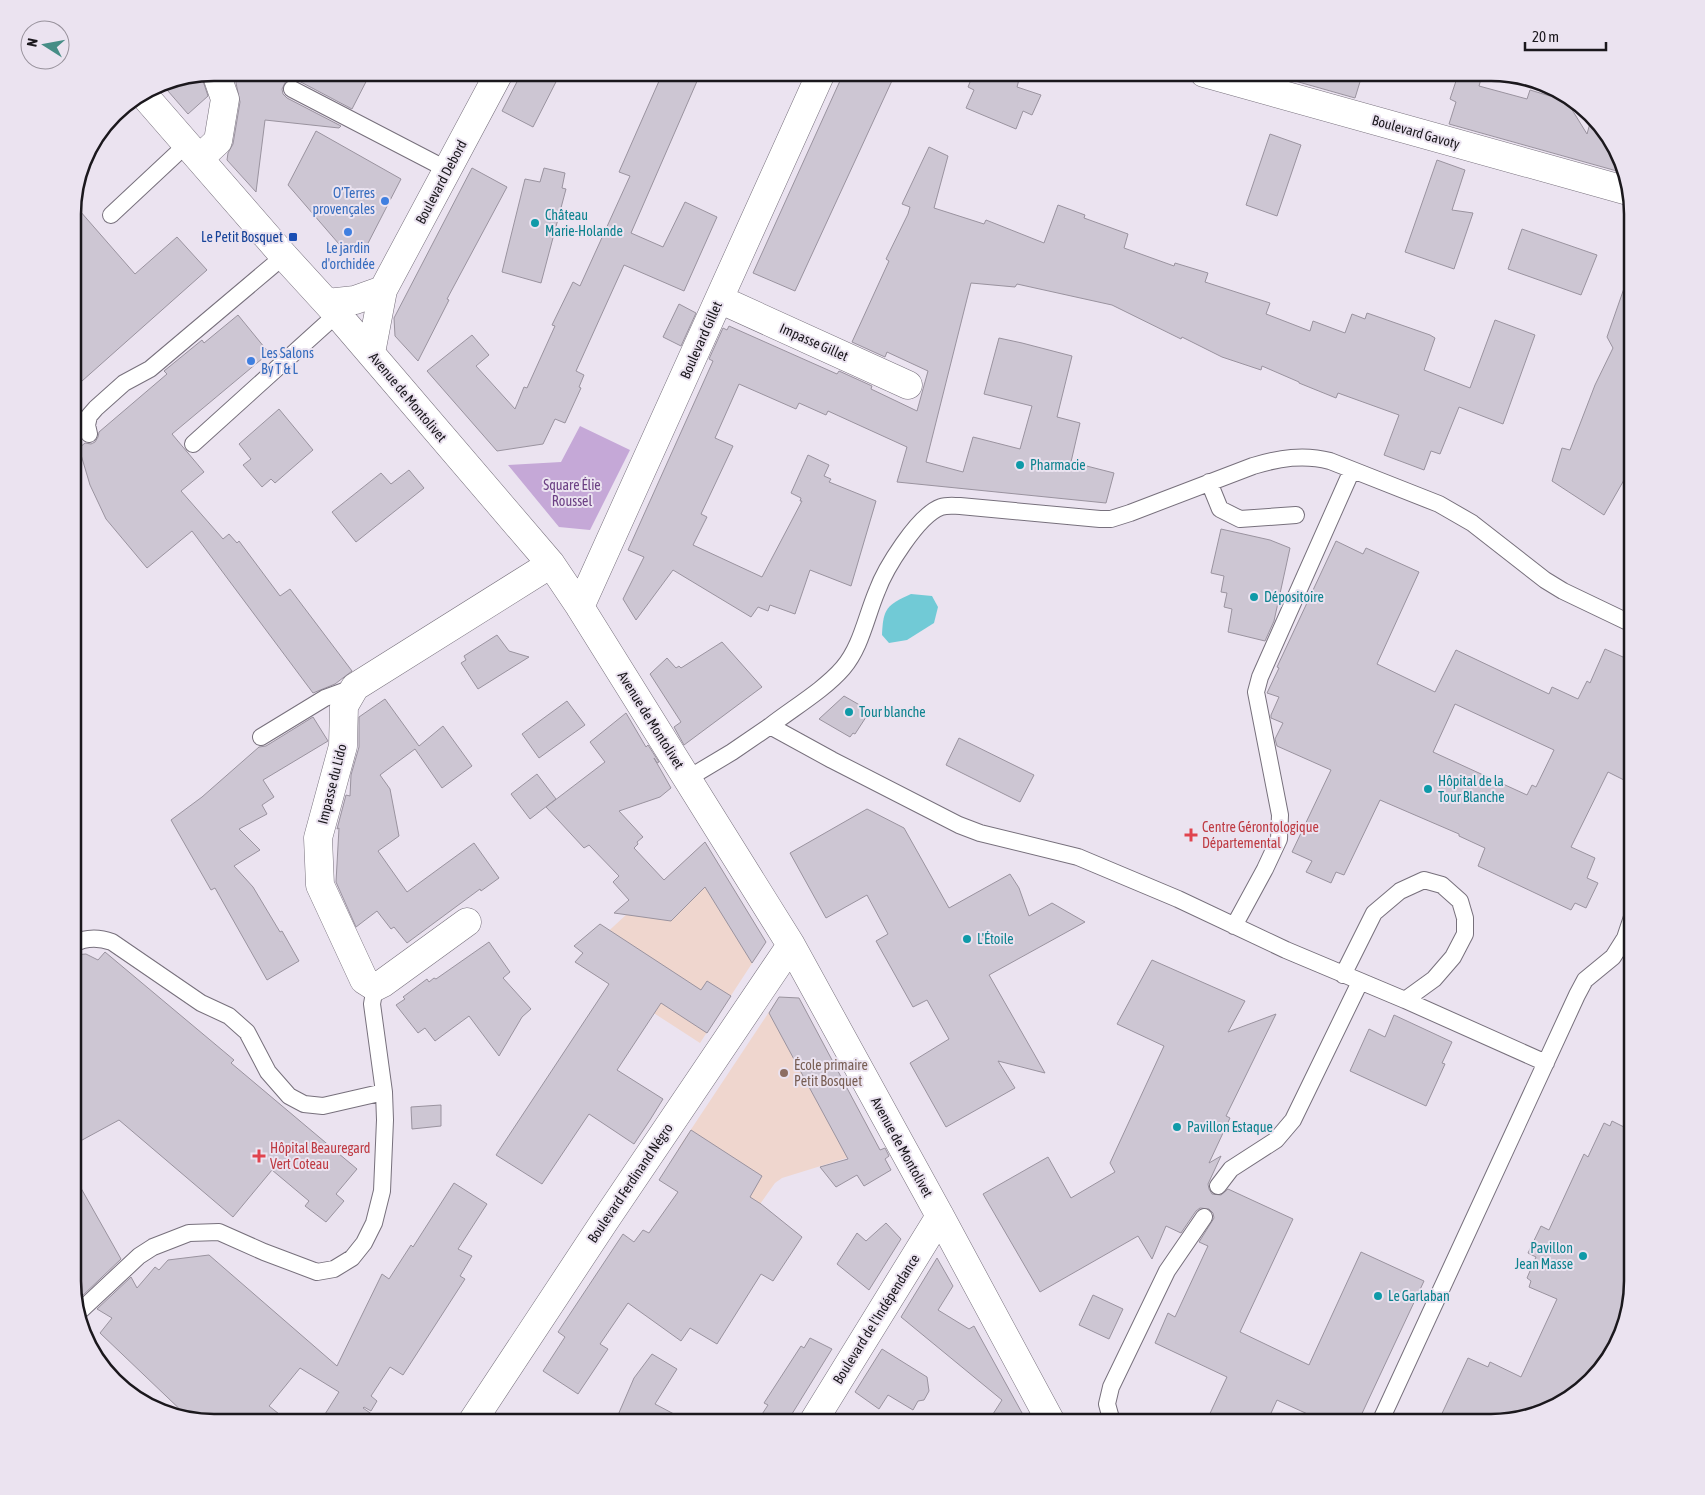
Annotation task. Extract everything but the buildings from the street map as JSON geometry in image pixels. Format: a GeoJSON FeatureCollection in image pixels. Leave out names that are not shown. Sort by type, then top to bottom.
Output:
{"type":"FeatureCollection","features":[{"type":"Feature","properties":{"kind":"street"},"geometry":{"type":"LineString","coordinates":[[194,151],[218,142],[225,99],[219,81]]}},
{"type":"Feature","properties":{"kind":"street","name":"Boulevard Debord"},"geometry":{"type":"LineString","coordinates":[[371,354],[383,290],[493,81]]}},
{"type":"Feature","properties":{"kind":"street","name":"Boulevard Gillet"},"geometry":{"type":"LineString","coordinates":[[580,607],[817,81]]}},
{"type":"Feature","properties":{"kind":"street","name":"Boulevard Gavoty"},"geometry":{"type":"LineString","coordinates":[[1236,81],[1621,189]]}},
{"type":"Feature","properties":{"kind":"street","name":"Avenue de Montolivet"},"geometry":{"type":"LineString","coordinates":[[148,99],[284,256],[332,308],[551,564],[580,607],[791,945],[1047,1414]]}},
{"type":"Feature","properties":{"kind":"street"},"geometry":{"type":"LineString","coordinates":[[332,308],[383,290]]}},
{"type":"Feature","properties":{"kind":"street","name":"Impasse Gillet"},"geometry":{"type":"LineString","coordinates":[[719,299],[908,385]]}},
{"type":"Feature","properties":{"kind":"street"},"geometry":{"type":"LineString","coordinates":[[355,687],[551,564]]}},
{"type":"Feature","properties":{"kind":"street","name":"Impasse du Lido"},"geometry":{"type":"LineString","coordinates":[[355,687],[344,706],[343,746],[318,838],[320,885],[364,980],[375,987]]}},
{"type":"Feature","properties":{"kind":"street"},"geometry":{"type":"LineString","coordinates":[[375,987],[467,922]]}},
{"type":"Feature","properties":{"kind":"street","name":"Boulevard Ferdinand Négro"},"geometry":{"type":"LineString","coordinates":[[477,1414],[791,945]]}},
{"type":"Feature","properties":{"kind":"street","name":"Boulevard de l'Indépendance"},"geometry":{"type":"LineString","coordinates":[[818,1414],[940,1216]]}},
{"type":"Feature","properties":{"kind":"lane"},"geometry":{"type":"LineString","coordinates":[[292,89],[448,170]]}},
{"type":"Feature","properties":{"kind":"lane"},"geometry":{"type":"LineString","coordinates":[[111,215],[194,151]]}},
{"type":"Feature","properties":{"kind":"lane"},"geometry":{"type":"LineString","coordinates":[[89,434],[88,416],[96,408],[124,383],[150,369],[284,256]]}},
{"type":"Feature","properties":{"kind":"lane"},"geometry":{"type":"LineString","coordinates":[[193,444],[332,308]]}},
{"type":"Feature","properties":{"kind":"lane"},"geometry":{"type":"LineString","coordinates":[[687,778],[732,752],[770,726],[824,686],[842,669],[852,656],[858,643],[878,589],[890,564],[916,527],[940,507],[960,506],[1111,519],[1260,464],[1293,457],[1316,457],[1439,504],[1472,523],[1545,580],[1563,591],[1623,620]]}},
{"type":"Feature","properties":{"kind":"lane"},"geometry":{"type":"LineString","coordinates":[[1234,926],[1279,839],[1280,815],[1256,692],[1260,677],[1352,470]]}},
{"type":"Feature","properties":{"kind":"lane"},"geometry":{"type":"LineString","coordinates":[[1209,482],[1220,509],[1240,519],[1296,516]]}},
{"type":"Feature","properties":{"kind":"lane"},"geometry":{"type":"LineString","coordinates":[[260,738],[325,698],[355,687]]}},
{"type":"Feature","properties":{"kind":"lane"},"geometry":{"type":"LineString","coordinates":[[770,726],[959,825],[980,833],[1078,857],[1178,899],[1234,926],[1546,1063]]}},
{"type":"Feature","properties":{"kind":"lane"},"geometry":{"type":"LineString","coordinates":[[1344,975],[1374,913],[1400,891],[1424,880],[1442,885],[1460,900],[1465,918],[1464,934],[1453,957],[1434,979],[1405,1000]]}},
{"type":"Feature","properties":{"kind":"lane"},"geometry":{"type":"LineString","coordinates":[[82,940],[99,937],[112,942],[200,1003],[229,1016],[247,1032],[268,1072],[289,1096],[304,1104],[323,1106],[384,1092]]}},
{"type":"Feature","properties":{"kind":"lane"},"geometry":{"type":"LineString","coordinates":[[1384,1414],[1577,995],[1585,980],[1613,956],[1624,940]]}},
{"type":"Feature","properties":{"kind":"lane"},"geometry":{"type":"LineString","coordinates":[[1218,1186],[1231,1170],[1276,1140],[1293,1120],[1360,982]]}},
{"type":"Feature","properties":{"kind":"lane"},"geometry":{"type":"LineString","coordinates":[[84,1307],[139,1256],[153,1247],[189,1233],[220,1232],[264,1252],[317,1272],[334,1269],[352,1258],[364,1243],[374,1223],[382,1191],[385,1120],[384,1092],[372,1004],[375,987]]}},
{"type":"Feature","properties":{"kind":"lane"},"geometry":{"type":"LineString","coordinates":[[1110,1414],[1107,1404],[1111,1387],[1167,1271],[1204,1217]]}},
{"type":"Feature","properties":{"kind":"shaded area"},"geometry":{"type":"Polygon","coordinates":[[[705,842],[766,942],[700,1043],[575,962],[705,842]]]}},
{"type":"Feature","properties":{"kind":"shaded area","name":"École primaire Petit Bosquet"},"geometry":{"type":"Polygon","coordinates":[[[779,997],[799,998],[879,1148],[782,1178],[775,1183],[760,1204],[678,1149],[779,997]]]}},
{"type":"Feature","properties":{"kind":"green space","name":"Square Élie Roussel"},"geometry":{"type":"Polygon","coordinates":[[[580,426],[630,450],[590,530],[559,527],[508,465],[561,462],[580,426]]]}},
{"type":"Feature","properties":{"kind":"water"},"geometry":{"type":"Polygon","coordinates":[[[911,594],[932,596],[938,607],[934,623],[907,640],[889,643],[882,635],[885,613],[896,601],[911,594]]]}},
{"type":"Feature","properties":{"kind":"place","name":"O’Terres provençales"},"geometry":{"type":"Point","coordinates":[385,201]}},
{"type":"Feature","properties":{"kind":"place","name":"Château Marie-Holande"},"geometry":{"type":"Point","coordinates":[535,223]}},
{"type":"Feature","properties":{"kind":"place","name":"Le jardin d'orchidée"},"geometry":{"type":"Point","coordinates":[348,232]}},
{"type":"Feature","properties":{"kind":"place","name":"Le Petit Bosquet"},"geometry":{"type":"Point","coordinates":[293,237]}},
{"type":"Feature","properties":{"kind":"place","name":"Les Salons By T & L"},"geometry":{"type":"Point","coordinates":[251,361]}},
{"type":"Feature","properties":{"kind":"place","name":"Pharmacie"},"geometry":{"type":"Point","coordinates":[1020,465]}},
{"type":"Feature","properties":{"kind":"place","name":"Dépositoire"},"geometry":{"type":"Point","coordinates":[1254,597]}},
{"type":"Feature","properties":{"kind":"place","name":"Tour blanche"},"geometry":{"type":"Point","coordinates":[849,712]}},
{"type":"Feature","properties":{"kind":"place","name":"Hôpital de la Tour Blanche"},"geometry":{"type":"Point","coordinates":[1428,789]}},
{"type":"Feature","properties":{"kind":"place","name":"Centre Gérontologique Départemental"},"geometry":{"type":"Point","coordinates":[1191,835]}},
{"type":"Feature","properties":{"kind":"place","name":"L'Étoile"},"geometry":{"type":"Point","coordinates":[967,939]}},
{"type":"Feature","properties":{"kind":"place","name":"École primaire Petit Bosquet"},"geometry":{"type":"Point","coordinates":[784,1073]}},
{"type":"Feature","properties":{"kind":"place","name":"Pavillon Estaque"},"geometry":{"type":"Point","coordinates":[1177,1127]}},
{"type":"Feature","properties":{"kind":"place","name":"Hôpital Beauregard Vert Coteau"},"geometry":{"type":"Point","coordinates":[259,1156]}},
{"type":"Feature","properties":{"kind":"place","name":"Pavillon Jean Masse"},"geometry":{"type":"Point","coordinates":[1583,1256]}},
{"type":"Feature","properties":{"kind":"place","name":"Le Garlaban"},"geometry":{"type":"Point","coordinates":[1378,1296]}}]}
